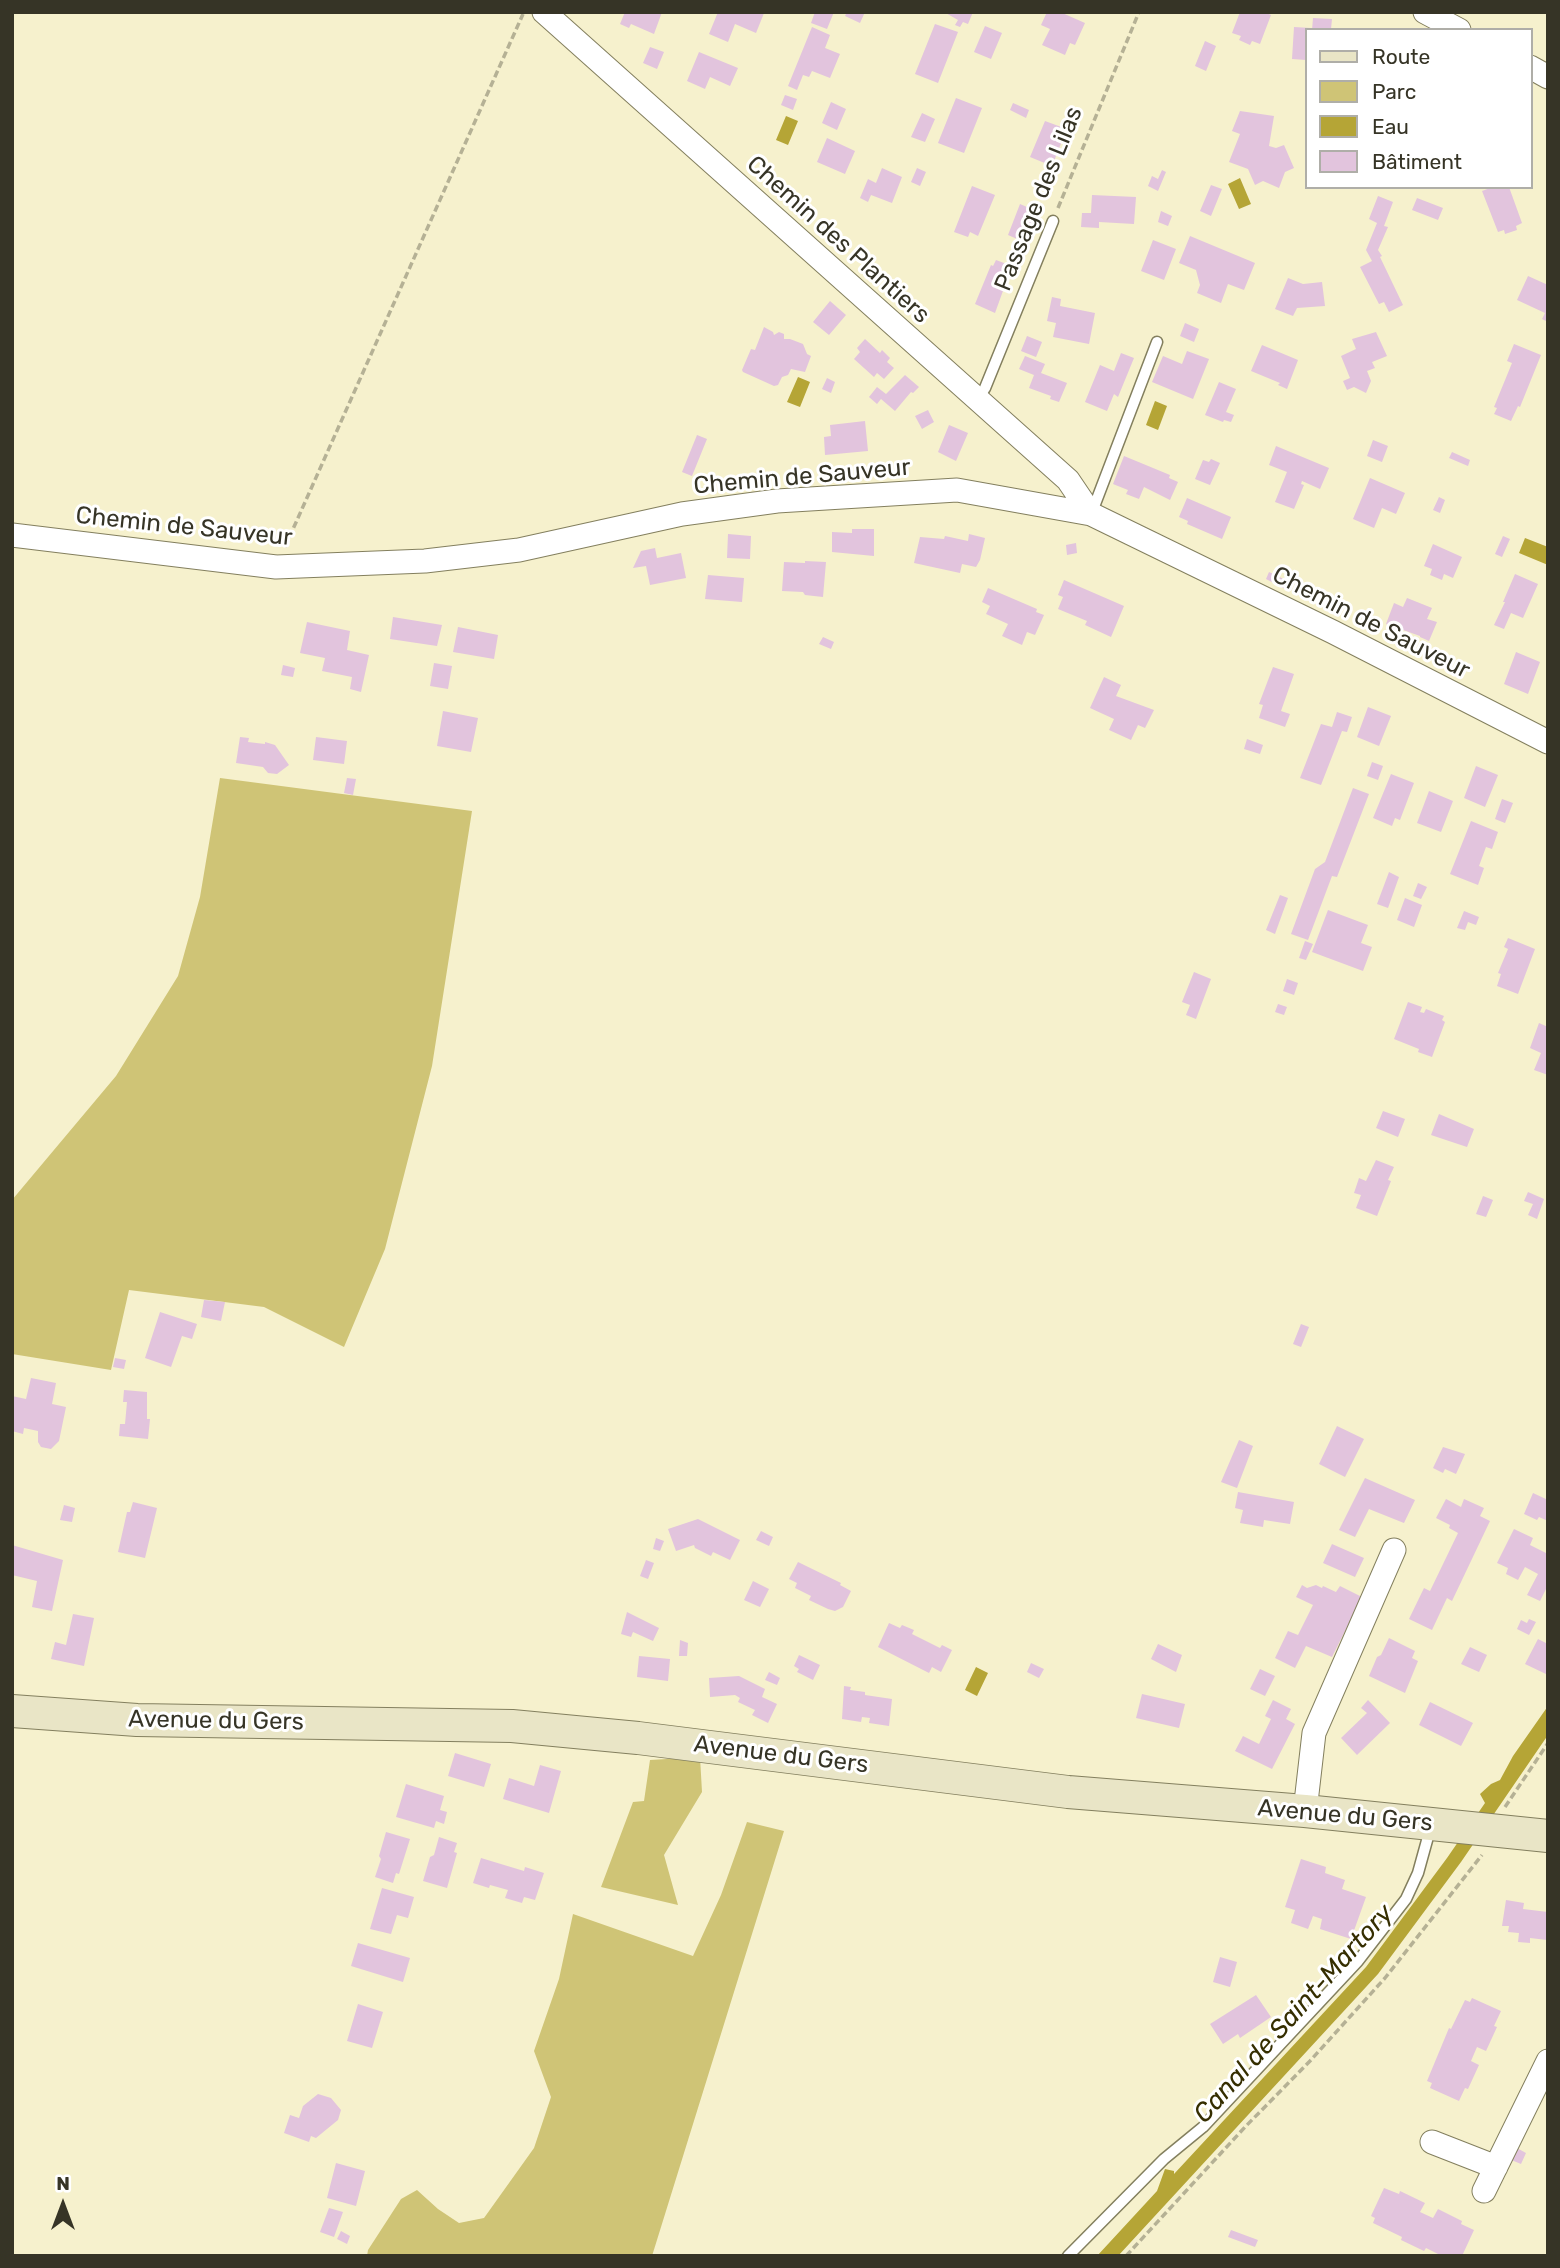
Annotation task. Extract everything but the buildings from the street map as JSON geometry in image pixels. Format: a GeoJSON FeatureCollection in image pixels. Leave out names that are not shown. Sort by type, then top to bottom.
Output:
{"type":"FeatureCollection","features":[{"type":"Feature","properties":{"kind":"main road","name":"Avenue du Gers"},"geometry":{"type":"LineString","coordinates":[[12,1711],[137,1720],[512,1726],[638,1738],[1068,1791],[1305,1811],[1548,1836]]}},
{"type":"Feature","properties":{"kind":"street","name":"Chemin des Plantiers"},"geometry":{"type":"LineString","coordinates":[[544,12],[1068,480],[1091,514]]}},
{"type":"Feature","properties":{"kind":"street"},"geometry":{"type":"LineString","coordinates":[[1425,12],[1455,28]]}},
{"type":"Feature","properties":{"kind":"street"},"geometry":{"type":"LineString","coordinates":[[1532,68],[1548,77]]}},
{"type":"Feature","properties":{"kind":"street","name":"Chemin de Sauveur"},"geometry":{"type":"LineString","coordinates":[[12,535],[276,567],[425,561],[519,550],[682,514],[777,501],[957,489],[1091,514],[1333,632],[1548,742]]}},
{"type":"Feature","properties":{"kind":"street"},"geometry":{"type":"LineString","coordinates":[[1305,1811],[1314,1733],[1394,1550]]}},
{"type":"Feature","properties":{"kind":"street"},"geometry":{"type":"LineString","coordinates":[[1484,2191],[1548,2062]]}},
{"type":"Feature","properties":{"kind":"street"},"geometry":{"type":"LineString","coordinates":[[1432,2142],[1496,2167]]}},
{"type":"Feature","properties":{"kind":"lane","name":"Passage des Lilas"},"geometry":{"type":"LineString","coordinates":[[977,401],[985,388],[1053,220]]}},
{"type":"Feature","properties":{"kind":"lane"},"geometry":{"type":"LineString","coordinates":[[1091,514],[1157,342]]}},
{"type":"Feature","properties":{"kind":"lane"},"geometry":{"type":"LineString","coordinates":[[1068,2256],[1164,2160],[1203,2127],[1358,1961],[1406,1899],[1418,1873],[1432,1824]]}},
{"type":"Feature","properties":{"kind":"path"},"geometry":{"type":"LineString","coordinates":[[296,551],[283,552],[524,12]]}},
{"type":"Feature","properties":{"kind":"path","name":"Passage des Lilas"},"geometry":{"type":"LineString","coordinates":[[1053,220],[1139,12]]}},
{"type":"Feature","properties":{"kind":"path"},"geometry":{"type":"LineString","coordinates":[[1126,2256],[1385,1978],[1482,1855],[1490,1841],[1481,1830],[1498,1819],[1548,1743]]}},
{"type":"Feature","properties":{"kind":"green space"},"geometry":{"type":"Polygon","coordinates":[[[220,778],[472,811],[432,1066],[385,1249],[344,1347],[264,1307],[129,1290],[111,1370],[12,1354],[12,1200],[116,1076],[178,976],[200,897],[220,778]]]}},
{"type":"Feature","properties":{"kind":"green space"},"geometry":{"type":"Polygon","coordinates":[[[700,1757],[702,1792],[664,1855],[678,1905],[601,1887],[633,1802],[644,1801],[650,1760],[700,1757]]]}},
{"type":"Feature","properties":{"kind":"green space"},"geometry":{"type":"Polygon","coordinates":[[[747,1822],[784,1831],[652,2256],[367,2256],[368,2250],[401,2199],[417,2190],[459,2223],[484,2218],[534,2148],[551,2097],[534,2051],[559,1979],[573,1914],[693,1956],[721,1895],[747,1822]]]}},
{"type":"Feature","properties":{"kind":"water"},"geometry":{"type":"Polygon","coordinates":[[[786,116],[798,121],[788,145],[776,140],[786,116]]]}},
{"type":"Feature","properties":{"kind":"water"},"geometry":{"type":"Polygon","coordinates":[[[1240,178],[1251,204],[1239,209],[1228,184],[1240,178]]]}},
{"type":"Feature","properties":{"kind":"water"},"geometry":{"type":"Polygon","coordinates":[[[798,377],[810,382],[800,407],[787,402],[798,377]]]}},
{"type":"Feature","properties":{"kind":"water"},"geometry":{"type":"Polygon","coordinates":[[[1155,401],[1167,406],[1158,430],[1146,425],[1155,401]]]}},
{"type":"Feature","properties":{"kind":"water"},"geometry":{"type":"Polygon","coordinates":[[[1525,538],[1548,547],[1548,565],[1519,553],[1525,538]]]}},
{"type":"Feature","properties":{"kind":"water"},"geometry":{"type":"Polygon","coordinates":[[[976,1667],[988,1673],[977,1696],[965,1690],[976,1667]]]}},
{"type":"Feature","properties":{"kind":"water"},"geometry":{"type":"Polygon","coordinates":[[[1548,1706],[1548,1735],[1461,1862],[1378,1974],[1118,2256],[1097,2256],[1157,2191],[1165,2169],[1174,2171],[1174,2174],[1366,1967],[1485,1803],[1480,1794],[1500,1780],[1513,1756],[1548,1706]]]}},
{"type":"Feature","properties":{"kind":"water label","name":"Canal de Saint-Martory"},"geometry":{"type":"Point","coordinates":[1294,2014]}}]}
